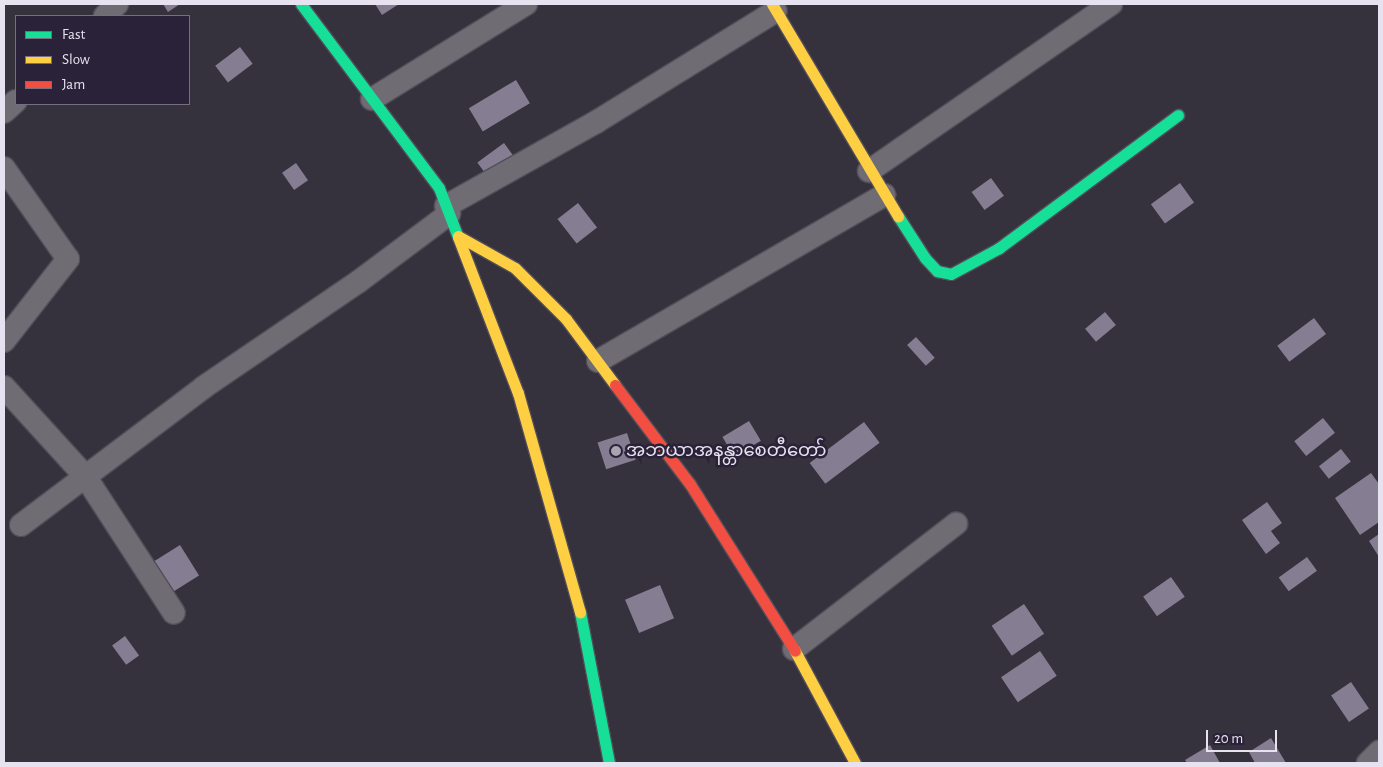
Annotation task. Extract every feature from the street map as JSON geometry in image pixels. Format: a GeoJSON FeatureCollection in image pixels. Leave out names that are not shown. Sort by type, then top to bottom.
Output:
{"type":"FeatureCollection","features":[{"type":"Feature","properties":{"kind":"street"},"geometry":{"type":"LineString","coordinates":[[106,15],[117,4]]}},
{"type":"Feature","properties":{"kind":"street"},"geometry":{"type":"LineString","coordinates":[[301,4],[439,188],[448,210],[518,393],[578,602],[608,763]]}},
{"type":"Feature","properties":{"kind":"street"},"geometry":{"type":"LineString","coordinates":[[372,99],[526,4]]}},
{"type":"Feature","properties":{"kind":"street"},"geometry":{"type":"LineString","coordinates":[[869,171],[1111,4]]}},
{"type":"Feature","properties":{"kind":"street"},"geometry":{"type":"LineString","coordinates":[[21,525],[204,387],[358,282],[448,210],[596,122],[774,8],[869,171],[925,258],[937,271],[951,274],[999,248],[1178,115]]}},
{"type":"Feature","properties":{"kind":"street"},"geometry":{"type":"LineString","coordinates":[[4,112],[15,102]]}},
{"type":"Feature","properties":{"kind":"street"},"geometry":{"type":"LineString","coordinates":[[4,168],[68,259],[4,341]]}},
{"type":"Feature","properties":{"kind":"street"},"geometry":{"type":"LineString","coordinates":[[598,361],[884,195]]}},
{"type":"Feature","properties":{"kind":"street"},"geometry":{"type":"LineString","coordinates":[[458,236],[515,268],[566,319],[598,361],[690,484],[794,649],[856,763]]}},
{"type":"Feature","properties":{"kind":"street"},"geometry":{"type":"LineString","coordinates":[[4,387],[85,476],[174,613]]}},
{"type":"Feature","properties":{"kind":"street"},"geometry":{"type":"LineString","coordinates":[[794,649],[956,524]]}},
{"type":"Feature","properties":{"kind":"street"},"geometry":{"type":"LineString","coordinates":[[1368,763],[1379,752]]}},
{"type":"Feature","properties":{"kind":"building"},"geometry":{"type":"Polygon","coordinates":[[[163,4],[180,4],[168,12],[163,4]]]}},
{"type":"Feature","properties":{"kind":"building"},"geometry":{"type":"Polygon","coordinates":[[[375,4],[399,4],[382,15],[375,4]]]}},
{"type":"Feature","properties":{"kind":"building"},"geometry":{"type":"Polygon","coordinates":[[[240,47],[253,64],[228,82],[215,66],[240,47]]]}},
{"type":"Feature","properties":{"kind":"building"},"geometry":{"type":"Polygon","coordinates":[[[516,80],[530,103],[483,131],[469,108],[516,80]]]}},
{"type":"Feature","properties":{"kind":"building"},"geometry":{"type":"Polygon","coordinates":[[[504,143],[515,158],[488,178],[477,162],[504,143]]]}},
{"type":"Feature","properties":{"kind":"building"},"geometry":{"type":"Polygon","coordinates":[[[296,163],[308,180],[294,190],[282,173],[296,163]]]}},
{"type":"Feature","properties":{"kind":"building"},"geometry":{"type":"Polygon","coordinates":[[[991,178],[1004,196],[985,210],[972,192],[991,178]]]}},
{"type":"Feature","properties":{"kind":"building"},"geometry":{"type":"Polygon","coordinates":[[[1180,183],[1194,202],[1165,224],[1151,204],[1180,183]]]}},
{"type":"Feature","properties":{"kind":"building"},"geometry":{"type":"Polygon","coordinates":[[[578,203],[597,227],[577,243],[558,219],[578,203]]]}},
{"type":"Feature","properties":{"kind":"building"},"geometry":{"type":"Polygon","coordinates":[[[1105,312],[1116,325],[1096,342],[1085,329],[1105,312]]]}},
{"type":"Feature","properties":{"kind":"building"},"geometry":{"type":"Polygon","coordinates":[[[1314,318],[1326,334],[1289,362],[1277,346],[1314,318]]]}},
{"type":"Feature","properties":{"kind":"building"},"geometry":{"type":"Polygon","coordinates":[[[916,337],[935,358],[926,366],[907,345],[916,337]]]}},
{"type":"Feature","properties":{"kind":"building"},"geometry":{"type":"Polygon","coordinates":[[[1323,418],[1335,433],[1306,456],[1294,441],[1323,418]]]}},
{"type":"Feature","properties":{"kind":"building"},"geometry":{"type":"Polygon","coordinates":[[[749,421],[761,441],[734,457],[722,437],[749,421]]]}},
{"type":"Feature","properties":{"kind":"building"},"geometry":{"type":"Polygon","coordinates":[[[864,422],[880,443],[825,484],[810,463],[864,422]]]}},
{"type":"Feature","properties":{"kind":"building","name":"အဘယာအနန္တာစေတီတော်"},"geometry":{"type":"Polygon","coordinates":[[[627,433],[636,460],[606,469],[598,443],[627,433]]]}},
{"type":"Feature","properties":{"kind":"building"},"geometry":{"type":"Polygon","coordinates":[[[1341,449],[1351,462],[1329,479],[1319,466],[1341,449]]]}},
{"type":"Feature","properties":{"kind":"building"},"geometry":{"type":"Polygon","coordinates":[[[1371,473],[1379,484],[1379,522],[1360,535],[1335,498],[1371,473]]]}},
{"type":"Feature","properties":{"kind":"building"},"geometry":{"type":"Polygon","coordinates":[[[1267,502],[1282,523],[1271,531],[1280,543],[1266,554],[1242,520],[1267,502]]]}},
{"type":"Feature","properties":{"kind":"building"},"geometry":{"type":"Polygon","coordinates":[[[1379,534],[1379,557],[1369,541],[1379,534]]]}},
{"type":"Feature","properties":{"kind":"building"},"geometry":{"type":"Polygon","coordinates":[[[180,545],[199,576],[173,592],[154,561],[180,545]]]}},
{"type":"Feature","properties":{"kind":"building"},"geometry":{"type":"Polygon","coordinates":[[[1307,557],[1317,571],[1289,591],[1279,578],[1307,557]]]}},
{"type":"Feature","properties":{"kind":"building"},"geometry":{"type":"Polygon","coordinates":[[[1171,577],[1185,597],[1157,616],[1143,597],[1171,577]]]}},
{"type":"Feature","properties":{"kind":"building"},"geometry":{"type":"Polygon","coordinates":[[[660,585],[674,618],[639,633],[625,600],[660,585]]]}},
{"type":"Feature","properties":{"kind":"building"},"geometry":{"type":"Polygon","coordinates":[[[1024,604],[1044,634],[1012,656],[992,626],[1024,604]]]}},
{"type":"Feature","properties":{"kind":"building"},"geometry":{"type":"Polygon","coordinates":[[[125,636],[139,655],[126,665],[112,645],[125,636]]]}},
{"type":"Feature","properties":{"kind":"building"},"geometry":{"type":"Polygon","coordinates":[[[1040,651],[1057,676],[1018,702],[1001,677],[1040,651]]]}},
{"type":"Feature","properties":{"kind":"building"},"geometry":{"type":"Polygon","coordinates":[[[1351,682],[1369,709],[1349,722],[1331,695],[1351,682]]]}},
{"type":"Feature","properties":{"kind":"building"},"geometry":{"type":"Polygon","coordinates":[[[1271,738],[1286,763],[1255,763],[1249,752],[1271,738]]]}},
{"type":"Feature","properties":{"kind":"building"},"geometry":{"type":"Polygon","coordinates":[[[1210,745],[1220,763],[1187,763],[1185,760],[1210,745]]]}},
{"type":"Feature","properties":{"kind":"traffic: fast"},"geometry":{"type":"LineString","coordinates":[[301,4],[439,188],[458,237]]}},
{"type":"Feature","properties":{"kind":"traffic: fast"},"geometry":{"type":"LineString","coordinates":[[898,216],[925,258],[937,271],[951,274],[999,248],[1178,115]]}},
{"type":"Feature","properties":{"kind":"traffic: fast"},"geometry":{"type":"LineString","coordinates":[[580,612],[609,763]]}},
{"type":"Feature","properties":{"kind":"traffic: slow"},"geometry":{"type":"LineString","coordinates":[[772,4],[898,216]]}},
{"type":"Feature","properties":{"kind":"traffic: slow"},"geometry":{"type":"LineString","coordinates":[[458,236],[515,268],[566,319],[615,385]]}},
{"type":"Feature","properties":{"kind":"traffic: slow"},"geometry":{"type":"LineString","coordinates":[[458,237],[518,393],[580,612]]}},
{"type":"Feature","properties":{"kind":"traffic: slow"},"geometry":{"type":"LineString","coordinates":[[795,651],[855,763]]}},
{"type":"Feature","properties":{"kind":"traffic: jam"},"geometry":{"type":"LineString","coordinates":[[615,385],[690,484],[795,651]]}},
{"type":"Feature","properties":{"kind":"place","name":"အဘယာအနန္တာစေတီတော်"},"geometry":{"type":"Point","coordinates":[616,451]}}]}
